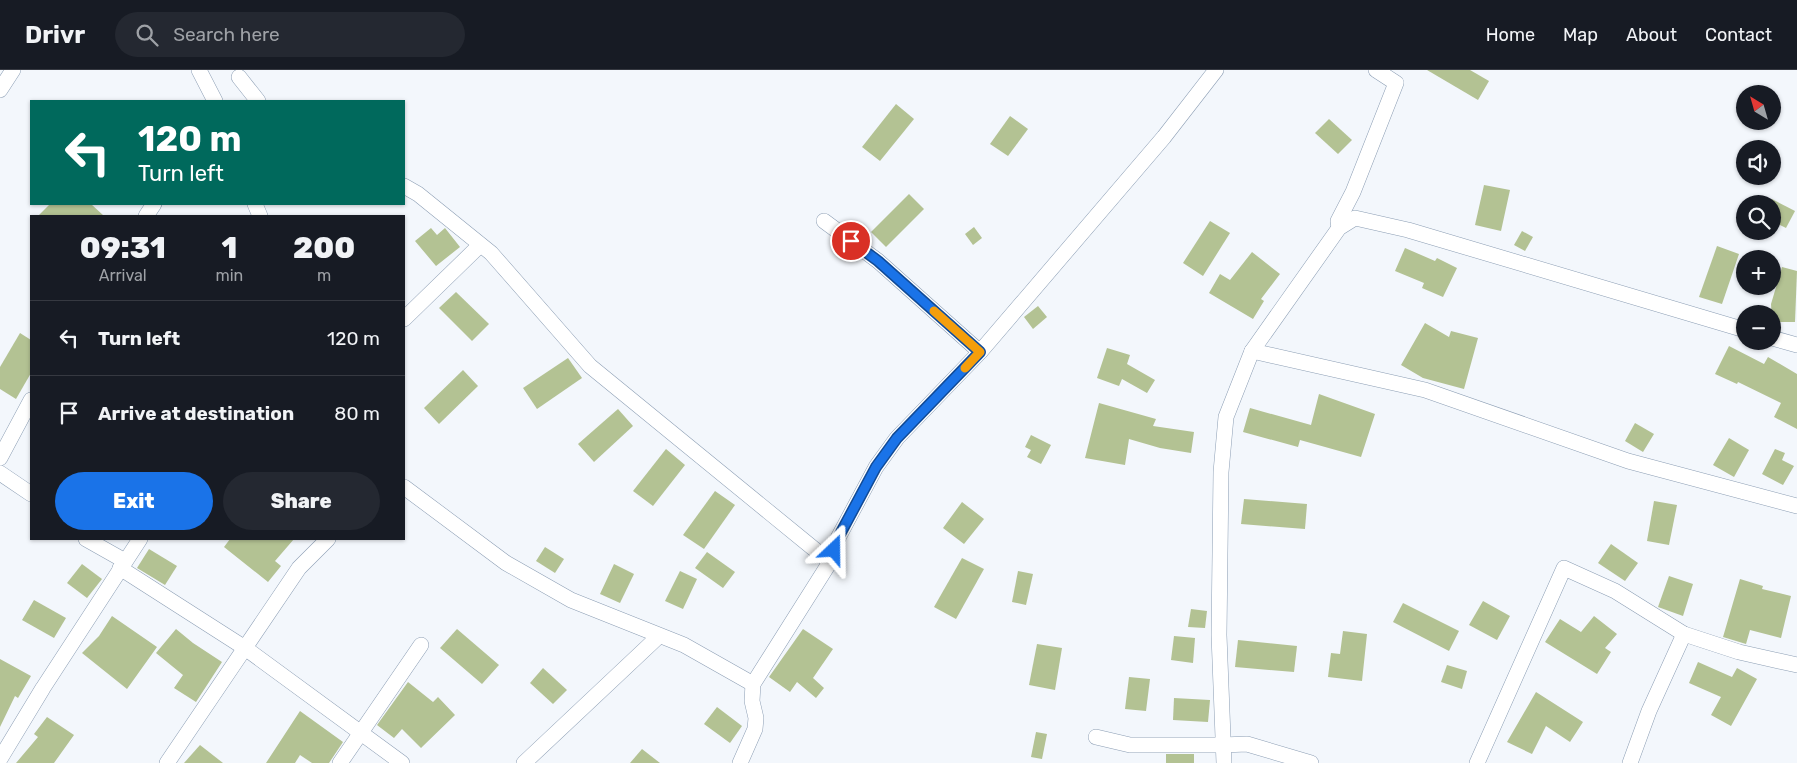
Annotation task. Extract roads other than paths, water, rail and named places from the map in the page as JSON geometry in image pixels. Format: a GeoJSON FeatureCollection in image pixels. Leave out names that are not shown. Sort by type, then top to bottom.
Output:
{"type":"FeatureCollection","features":[{"type":"Feature","properties":{"kind":"street"},"geometry":{"type":"LineString","coordinates":[[0,90],[14,70]]}},
{"type":"Feature","properties":{"kind":"street"},"geometry":{"type":"LineString","coordinates":[[199,70],[214,100]]}},
{"type":"Feature","properties":{"kind":"street"},"geometry":{"type":"LineString","coordinates":[[740,763],[756,729],[756,718],[752,701],[753,684],[830,562],[838,538],[876,467],[897,438],[980,352],[1164,137],[1216,70]]}},
{"type":"Feature","properties":{"kind":"street"},"geometry":{"type":"LineString","coordinates":[[1339,228],[1338,221],[1353,192],[1398,77],[1376,70]]}},
{"type":"Feature","properties":{"kind":"street"},"geometry":{"type":"LineString","coordinates":[[239,77],[257,100]]}},
{"type":"Feature","properties":{"kind":"street"},"geometry":{"type":"LineString","coordinates":[[405,187],[418,194],[491,253],[590,366],[830,562]]}},
{"type":"Feature","properties":{"kind":"street"},"geometry":{"type":"LineString","coordinates":[[1224,763],[1219,635],[1221,472],[1226,416],[1252,351],[1339,228],[1355,218],[1408,230],[1736,327]]}},
{"type":"Feature","properties":{"kind":"street"},"geometry":{"type":"LineString","coordinates":[[824,221],[878,261],[980,352]]}},
{"type":"Feature","properties":{"kind":"street"},"geometry":{"type":"LineString","coordinates":[[405,318],[476,249]]}},
{"type":"Feature","properties":{"kind":"street"},"geometry":{"type":"LineString","coordinates":[[1781,341],[1797,345]]}},
{"type":"Feature","properties":{"kind":"street"},"geometry":{"type":"LineString","coordinates":[[1252,351],[1425,390],[1628,461],[1797,506]]}},
{"type":"Feature","properties":{"kind":"street"},"geometry":{"type":"LineString","coordinates":[[0,458],[30,402]]}},
{"type":"Feature","properties":{"kind":"street"},"geometry":{"type":"LineString","coordinates":[[0,473],[30,493]]}},
{"type":"Feature","properties":{"kind":"street"},"geometry":{"type":"LineString","coordinates":[[405,488],[506,563],[571,600],[684,645],[753,684]]}},
{"type":"Feature","properties":{"kind":"street"},"geometry":{"type":"LineString","coordinates":[[87,540],[245,648],[402,763]]}},
{"type":"Feature","properties":{"kind":"street"},"geometry":{"type":"LineString","coordinates":[[0,759],[139,540]]}},
{"type":"Feature","properties":{"kind":"street"},"geometry":{"type":"LineString","coordinates":[[167,763],[299,568],[327,540]]}},
{"type":"Feature","properties":{"kind":"street"},"geometry":{"type":"LineString","coordinates":[[1477,763],[1564,568],[1615,591],[1684,634],[1739,652],[1797,665]]}},
{"type":"Feature","properties":{"kind":"street"},"geometry":{"type":"LineString","coordinates":[[1630,763],[1649,712],[1684,634]]}},
{"type":"Feature","properties":{"kind":"street"},"geometry":{"type":"LineString","coordinates":[[524,763],[659,636]]}},
{"type":"Feature","properties":{"kind":"street"},"geometry":{"type":"LineString","coordinates":[[340,763],[421,645]]}},
{"type":"Feature","properties":{"kind":"street"},"geometry":{"type":"LineString","coordinates":[[1096,737],[1130,745],[1247,744],[1311,763]]}}]}
